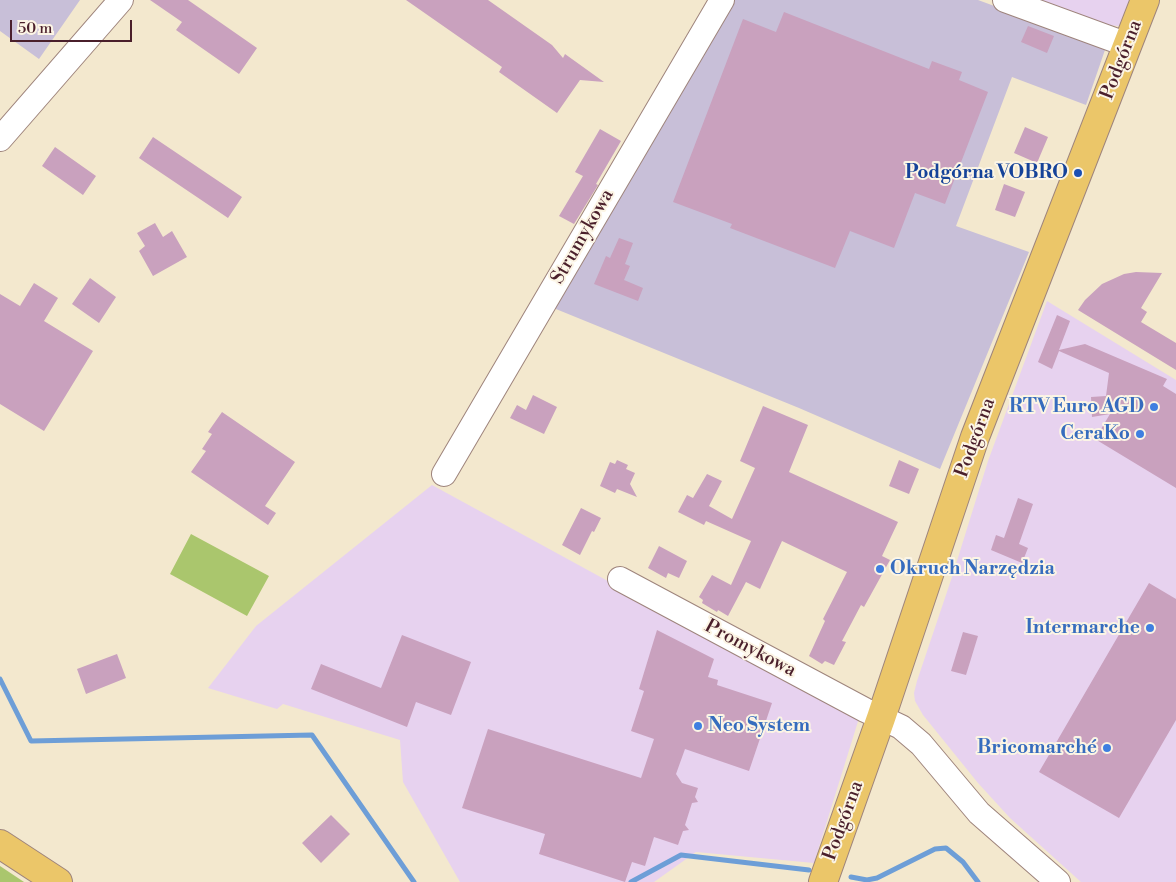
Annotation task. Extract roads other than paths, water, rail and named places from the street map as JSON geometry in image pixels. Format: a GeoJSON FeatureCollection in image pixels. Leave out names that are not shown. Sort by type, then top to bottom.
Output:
{"type":"FeatureCollection","features":[{"type":"Feature","properties":{"kind":"main road","name":"Podgórna"},"geometry":{"type":"LineString","coordinates":[[823,882],[881,718],[975,437],[1145,0]]}},
{"type":"Feature","properties":{"kind":"main road"},"geometry":{"type":"LineString","coordinates":[[0,844],[58,882]]}},
{"type":"Feature","properties":{"kind":"street"},"geometry":{"type":"LineString","coordinates":[[0,139],[121,0]]}},
{"type":"Feature","properties":{"kind":"street","name":"Strumykowa"},"geometry":{"type":"LineString","coordinates":[[444,474],[722,0]]}},
{"type":"Feature","properties":{"kind":"street"},"geometry":{"type":"LineString","coordinates":[[1005,0],[1128,45]]}},
{"type":"Feature","properties":{"kind":"street","name":"Promykowa"},"geometry":{"type":"LineString","coordinates":[[620,579],[901,727],[920,744],[979,813],[1058,882]]}},
{"type":"Feature","properties":{"kind":"waterway"},"geometry":{"type":"LineString","coordinates":[[0,679],[31,741],[312,735],[414,882]]}},
{"type":"Feature","properties":{"kind":"waterway"},"geometry":{"type":"LineString","coordinates":[[851,877],[867,880],[877,878],[935,849],[946,848],[963,862],[978,882]]}},
{"type":"Feature","properties":{"kind":"waterway"},"geometry":{"type":"LineString","coordinates":[[631,882],[681,855],[809,870]]}},
{"type":"Feature","properties":{"kind":"place","name":"Podgórna VOBRO"},"geometry":{"type":"Point","coordinates":[1078,173]}},
{"type":"Feature","properties":{"kind":"place","name":"RTV Euro AGD"},"geometry":{"type":"Point","coordinates":[1154,407]}},
{"type":"Feature","properties":{"kind":"place","name":"CeraKo"},"geometry":{"type":"Point","coordinates":[1140,434]}},
{"type":"Feature","properties":{"kind":"place","name":"Okruch Narzędzia"},"geometry":{"type":"Point","coordinates":[880,569]}},
{"type":"Feature","properties":{"kind":"place","name":"Intermarche"},"geometry":{"type":"Point","coordinates":[1150,628]}},
{"type":"Feature","properties":{"kind":"place","name":"Neo System"},"geometry":{"type":"Point","coordinates":[698,726]}},
{"type":"Feature","properties":{"kind":"place","name":"Bricomarché"},"geometry":{"type":"Point","coordinates":[1107,748]}}]}
